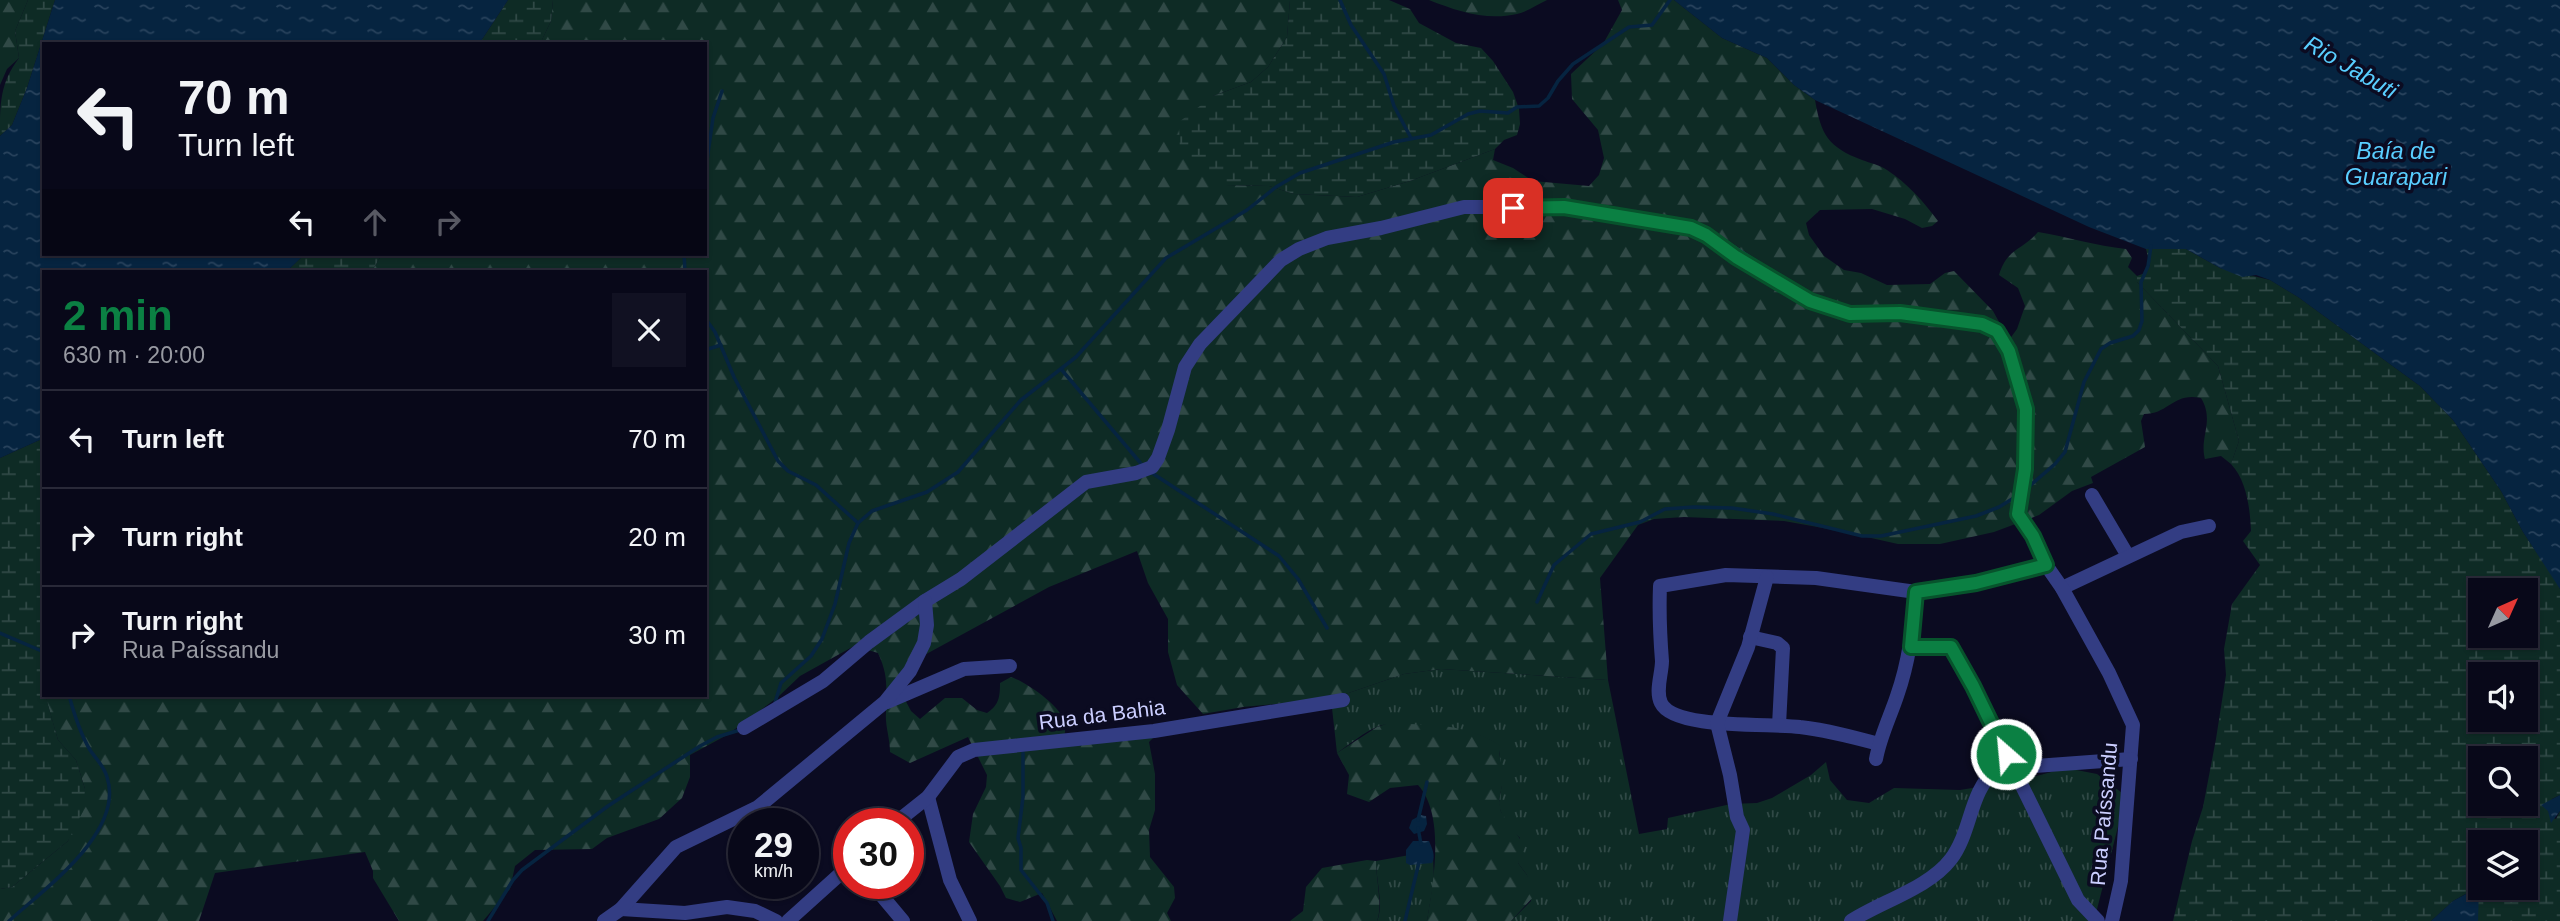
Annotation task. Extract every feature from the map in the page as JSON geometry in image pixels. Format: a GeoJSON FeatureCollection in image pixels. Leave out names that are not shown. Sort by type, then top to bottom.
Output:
{"type":"FeatureCollection","features":[{"type":"Feature","properties":{"kind":"street","name":"Rua Paíssandu"},"geometry":{"type":"LineString","coordinates":[[925,601],[961,579],[1086,482],[1136,474],[1152,467],[1168,430],[1185,367],[1200,344],[1281,260],[1299,248],[1327,238],[1381,228],[1464,207],[1564,207],[1691,228],[1810,301],[1850,314],[1900,313],[1982,324],[1997,331],[2009,351],[2026,409],[2025,469],[2018,514],[2109,673],[2133,725],[2121,881],[2112,921]]}},
{"type":"Feature","properties":{"kind":"street"},"geometry":{"type":"LineString","coordinates":[[2092,495],[2129,556]]}},
{"type":"Feature","properties":{"kind":"street"},"geometry":{"type":"LineString","coordinates":[[2062,588],[2181,532],[2209,526]]}},
{"type":"Feature","properties":{"kind":"street"},"geometry":{"type":"LineString","coordinates":[[1879,744],[1838,733],[1779,725],[1717,723],[1668,712],[1660,702],[1660,586],[1726,575],[1815,578],[1916,592],[1976,583],[2046,565]]}},
{"type":"Feature","properties":{"kind":"street"},"geometry":{"type":"LineString","coordinates":[[1730,921],[1742,830],[1717,723],[1750,637],[1767,577]]}},
{"type":"Feature","properties":{"kind":"street"},"geometry":{"type":"LineString","coordinates":[[1876,760],[1911,647],[1916,592]]}},
{"type":"Feature","properties":{"kind":"street"},"geometry":{"type":"LineString","coordinates":[[604,921],[621,909],[676,846],[758,807],[885,702],[910,671],[924,643],[927,625],[925,601]]}},
{"type":"Feature","properties":{"kind":"street"},"geometry":{"type":"LineString","coordinates":[[744,728],[823,681],[869,642],[925,601]]}},
{"type":"Feature","properties":{"kind":"street"},"geometry":{"type":"LineString","coordinates":[[1750,637],[1777,643],[1783,648],[1779,725]]}},
{"type":"Feature","properties":{"kind":"street"},"geometry":{"type":"LineString","coordinates":[[1911,647],[1951,647],[1973,686],[2078,900],[2098,921]]}},
{"type":"Feature","properties":{"kind":"street"},"geometry":{"type":"LineString","coordinates":[[885,702],[964,669],[1010,666]]}},
{"type":"Feature","properties":{"kind":"street","name":"Rua da Bahia"},"geometry":{"type":"LineString","coordinates":[[914,808],[928,797],[958,757],[974,750],[1154,731],[1343,700]]}},
{"type":"Feature","properties":{"kind":"street"},"geometry":{"type":"LineString","coordinates":[[1851,921],[1938,874],[1953,857],[1978,791],[1996,769],[2131,759]]}},
{"type":"Feature","properties":{"kind":"street"},"geometry":{"type":"LineString","coordinates":[[928,797],[950,880],[970,921]]}},
{"type":"Feature","properties":{"kind":"street"},"geometry":{"type":"LineString","coordinates":[[788,921],[833,880]]}},
{"type":"Feature","properties":{"kind":"street"},"geometry":{"type":"LineString","coordinates":[[885,899],[903,921]]}},
{"type":"Feature","properties":{"kind":"street"},"geometry":{"type":"LineString","coordinates":[[621,909],[685,914],[727,907],[755,912],[776,921]]}},
{"type":"Feature","properties":{"kind":"green space"},"geometry":{"type":"Polygon","coordinates":[[[0,0],[28,0],[15,31],[19,58],[7,69],[0,85],[0,0]]]}},
{"type":"Feature","properties":{"kind":"green space"},"geometry":{"type":"Polygon","coordinates":[[[28,0],[55,0],[27,88],[12,125],[0,136],[2,94],[8,76],[19,58],[15,31],[28,0]]]}},
{"type":"Feature","properties":{"kind":"green space"},"geometry":{"type":"Polygon","coordinates":[[[508,0],[553,0],[551,21],[541,42],[480,42],[508,0]]]}},
{"type":"Feature","properties":{"kind":"green space"},"geometry":{"type":"Polygon","coordinates":[[[553,0],[1290,0],[1287,37],[1268,67],[1251,82],[1213,96],[1225,185],[1269,186],[1294,194],[1357,197],[1410,181],[1495,149],[1493,160],[1513,168],[1533,181],[1589,186],[1599,175],[1604,158],[1598,130],[1572,99],[1571,74],[1603,44],[1622,10],[1618,0],[1674,0],[1722,38],[1767,58],[1794,85],[1815,100],[1820,122],[1834,145],[1894,175],[1915,193],[1938,221],[1932,226],[1922,228],[1905,219],[1872,209],[1820,210],[1806,223],[1809,235],[1824,256],[1844,270],[1861,273],[1887,285],[1930,284],[1945,273],[1954,271],[1993,311],[2009,340],[2017,329],[2025,306],[2018,288],[1999,275],[2006,260],[2038,232],[2126,249],[2132,258],[2128,267],[2137,276],[2137,282],[2218,366],[2239,441],[2231,464],[2221,456],[2205,459],[2205,406],[2201,398],[2177,400],[2160,411],[2144,414],[2141,421],[2145,447],[2091,477],[2093,483],[2072,491],[2039,515],[1994,532],[1940,544],[1898,544],[1784,521],[1684,517],[1654,519],[1638,525],[1600,578],[1608,680],[1441,669],[1404,674],[1331,699],[1243,707],[1203,714],[1177,685],[1168,652],[1168,619],[1148,583],[1137,551],[1049,587],[919,658],[902,694],[911,711],[920,719],[945,698],[962,698],[977,710],[987,713],[998,700],[1000,683],[1011,677],[1034,690],[1058,710],[1065,724],[1064,741],[1158,733],[1149,742],[1155,774],[1155,810],[1149,830],[1150,857],[1174,887],[1175,898],[1167,913],[1171,921],[1057,921],[1042,893],[1020,902],[1006,898],[969,842],[973,814],[986,787],[987,775],[968,737],[910,763],[890,752],[882,661],[878,653],[854,646],[800,676],[778,697],[727,735],[690,755],[690,777],[682,798],[659,819],[607,838],[592,849],[535,850],[515,866],[510,889],[483,921],[399,921],[373,878],[365,852],[215,873],[199,921],[0,921],[0,889],[12,887],[68,841],[85,789],[76,760],[58,740],[46,697],[707,697],[707,270],[373,270],[381,256],[707,256],[707,42],[541,42],[551,21],[553,0]]]}},
{"type":"Feature","properties":{"kind":"green space"},"geometry":{"type":"Polygon","coordinates":[[[1290,0],[1389,0],[1410,9],[1419,23],[1456,43],[1481,48],[1513,92],[1519,109],[1520,124],[1517,135],[1504,140],[1495,149],[1410,181],[1357,197],[1294,194],[1269,186],[1225,185],[1204,175],[1180,153],[1179,122],[1213,96],[1251,82],[1268,67],[1287,37],[1290,0]]]}},
{"type":"Feature","properties":{"kind":"green space"},"geometry":{"type":"Polygon","coordinates":[[[1429,0],[1547,0],[1521,13],[1483,16],[1429,0]]]}},
{"type":"Feature","properties":{"kind":"green space"},"geometry":{"type":"Polygon","coordinates":[[[2146,249],[2186,249],[2220,268],[2270,280],[2298,297],[2420,386],[2453,420],[2501,491],[2523,532],[2560,589],[2560,795],[2552,799],[2548,811],[2551,817],[2556,819],[2560,811],[2560,921],[2478,921],[2478,900],[2538,900],[2538,830],[2468,830],[2468,893],[2453,901],[2431,921],[2173,921],[2203,807],[2216,739],[2226,675],[2224,649],[2232,604],[2260,565],[2243,541],[2251,531],[2248,505],[2241,479],[2231,464],[2239,441],[2218,366],[2137,282],[2137,276],[2145,273],[2150,265],[2146,249]]]}},
{"type":"Feature","properties":{"kind":"green space"},"geometry":{"type":"Polygon","coordinates":[[[303,256],[381,256],[373,270],[288,270],[303,256]]]}},
{"type":"Feature","properties":{"kind":"green space"},"geometry":{"type":"Polygon","coordinates":[[[42,439],[42,697],[46,697],[58,740],[76,760],[85,789],[83,811],[68,841],[12,887],[0,889],[0,458],[42,439]]]}},
{"type":"Feature","properties":{"kind":"green space"},"geometry":{"type":"Polygon","coordinates":[[[1441,669],[1608,680],[1639,834],[1667,829],[1668,818],[1772,798],[1811,775],[1826,762],[1830,780],[1847,800],[1869,803],[1894,788],[1960,790],[2022,780],[2066,768],[2097,774],[2122,793],[2124,803],[2094,921],[1511,921],[1531,901],[1527,875],[1518,863],[1520,838],[1506,822],[1500,808],[1500,746],[1460,730],[1388,724],[1368,731],[1337,753],[1331,699],[1404,674],[1441,669]]]}},
{"type":"Feature","properties":{"kind":"green space"},"geometry":{"type":"Polygon","coordinates":[[[1386,724],[1445,726],[1488,738],[1501,746],[1499,754],[1504,775],[1499,801],[1501,812],[1525,846],[1518,863],[1527,875],[1535,895],[1511,921],[1427,921],[1434,869],[1435,832],[1427,798],[1418,785],[1390,788],[1369,802],[1347,794],[1349,775],[1337,753],[1386,724]]]}},
{"type":"Feature","properties":{"kind":"green space"},"geometry":{"type":"Polygon","coordinates":[[[1421,853],[1433,855],[1434,879],[1427,921],[1377,921],[1380,901],[1376,861],[1421,853]]]}},
{"type":"Feature","properties":{"kind":"green space"},"geometry":{"type":"Polygon","coordinates":[[[1367,860],[1376,861],[1379,901],[1377,921],[1290,921],[1303,911],[1306,887],[1322,868],[1367,860]]]}},
{"type":"Feature","properties":{"kind":"water"},"geometry":{"type":"Polygon","coordinates":[[[55,0],[508,0],[480,42],[42,42],[42,256],[303,256],[288,270],[42,270],[42,439],[0,458],[0,136],[12,125],[27,88],[55,0]]]}},
{"type":"Feature","properties":{"kind":"water","name":"Baía de Guarapari"},"geometry":{"type":"Polygon","coordinates":[[[1674,0],[2560,0],[2560,589],[2523,532],[2501,491],[2453,420],[2420,386],[2298,297],[2270,280],[2256,275],[2242,277],[2186,249],[2146,249],[2089,227],[1815,100],[1794,85],[1767,58],[1722,38],[1674,0]]]}},
{"type":"Feature","properties":{"kind":"water"},"geometry":{"type":"Polygon","coordinates":[[[2560,795],[2560,811],[2551,823],[2548,811],[2541,805],[2560,795]]]}},
{"type":"Feature","properties":{"kind":"water"},"geometry":{"type":"Polygon","coordinates":[[[1421,815],[1426,816],[1427,824],[1424,831],[1414,834],[1409,828],[1412,820],[1421,815]]]}},
{"type":"Feature","properties":{"kind":"water"},"geometry":{"type":"Polygon","coordinates":[[[1413,841],[1429,841],[1434,855],[1432,863],[1406,863],[1406,850],[1413,841]]]}},
{"type":"Feature","properties":{"kind":"water"},"geometry":{"type":"Polygon","coordinates":[[[2468,893],[2468,900],[2479,900],[2478,921],[2431,921],[2453,901],[2468,893]]]}},
{"type":"Feature","properties":{"kind":"waterway"},"geometry":{"type":"LineString","coordinates":[[1340,0],[1351,25],[1384,74],[1394,106],[1411,138]]}},
{"type":"Feature","properties":{"kind":"waterway"},"geometry":{"type":"LineString","coordinates":[[774,706],[781,683],[811,656],[822,639],[835,604],[849,543],[858,523],[872,511],[927,492],[958,472],[1021,400],[1076,357],[1166,258],[1247,210],[1276,187],[1300,173],[1394,142],[1431,135],[1468,114],[1480,111],[1508,113],[1517,107],[1539,106],[1573,64],[1629,27],[1652,25],[1670,0]]}},
{"type":"Feature","properties":{"kind":"waterway"},"geometry":{"type":"LineString","coordinates":[[707,160],[713,118],[722,91]]}},
{"type":"Feature","properties":{"kind":"waterway"},"geometry":{"type":"LineString","coordinates":[[2026,489],[2065,452],[2084,382],[2101,349],[2110,343],[2133,336],[2139,330],[2142,321],[2141,282],[2148,266],[2151,246]]}},
{"type":"Feature","properties":{"kind":"waterway"},"geometry":{"type":"LineString","coordinates":[[684,256],[685,270]]}},
{"type":"Feature","properties":{"kind":"waterway"},"geometry":{"type":"LineString","coordinates":[[707,321],[778,461],[788,471],[816,485],[858,523]]}},
{"type":"Feature","properties":{"kind":"waterway"},"geometry":{"type":"LineString","coordinates":[[707,349],[721,345]]}},
{"type":"Feature","properties":{"kind":"waterway"},"geometry":{"type":"LineString","coordinates":[[1061,369],[1143,466]]}},
{"type":"Feature","properties":{"kind":"waterway"},"geometry":{"type":"LineString","coordinates":[[1152,473],[1279,556],[1298,579],[1327,628]]}},
{"type":"Feature","properties":{"kind":"waterway"},"geometry":{"type":"LineString","coordinates":[[1537,602],[1554,565],[1591,534],[1640,522],[1665,509],[1732,508],[1773,514],[1862,536],[1881,536],[1976,516],[2017,496]]}},
{"type":"Feature","properties":{"kind":"waterway"},"geometry":{"type":"LineString","coordinates":[[0,633],[42,651]]}},
{"type":"Feature","properties":{"kind":"waterway"},"geometry":{"type":"LineString","coordinates":[[9,921],[78,858],[104,818],[109,798],[107,777],[83,737],[70,697]]}},
{"type":"Feature","properties":{"kind":"waterway"},"geometry":{"type":"LineString","coordinates":[[488,921],[522,870],[608,806],[700,746],[740,730]]}},
{"type":"Feature","properties":{"kind":"waterway"},"geometry":{"type":"LineString","coordinates":[[1023,753],[1023,797],[1018,838],[1021,870],[1047,903],[1053,921]]}},
{"type":"Feature","properties":{"kind":"waterway"},"geometry":{"type":"LineString","coordinates":[[1418,820],[1427,782]]}},
{"type":"Feature","properties":{"kind":"waterway"},"geometry":{"type":"LineString","coordinates":[[1418,828],[1421,844]]}},
{"type":"Feature","properties":{"kind":"waterway"},"geometry":{"type":"LineString","coordinates":[[1405,921],[1419,862]]}},
{"type":"Feature","properties":{"kind":"route"},"geometry":{"type":"LineString","coordinates":[[1513,208],[1564,207],[1691,228],[1810,301],[1850,314],[1900,313],[1982,324],[1997,331],[2009,351],[2026,409],[2025,469],[2018,514],[2033,536],[2046,565],[1976,583],[1916,592],[1911,647],[1951,647],[2006,754]]}},
{"type":"Feature","properties":{"kind":"water label","name":"Rio Jabuti"},"geometry":{"type":"Point","coordinates":[2351,67]}}]}
